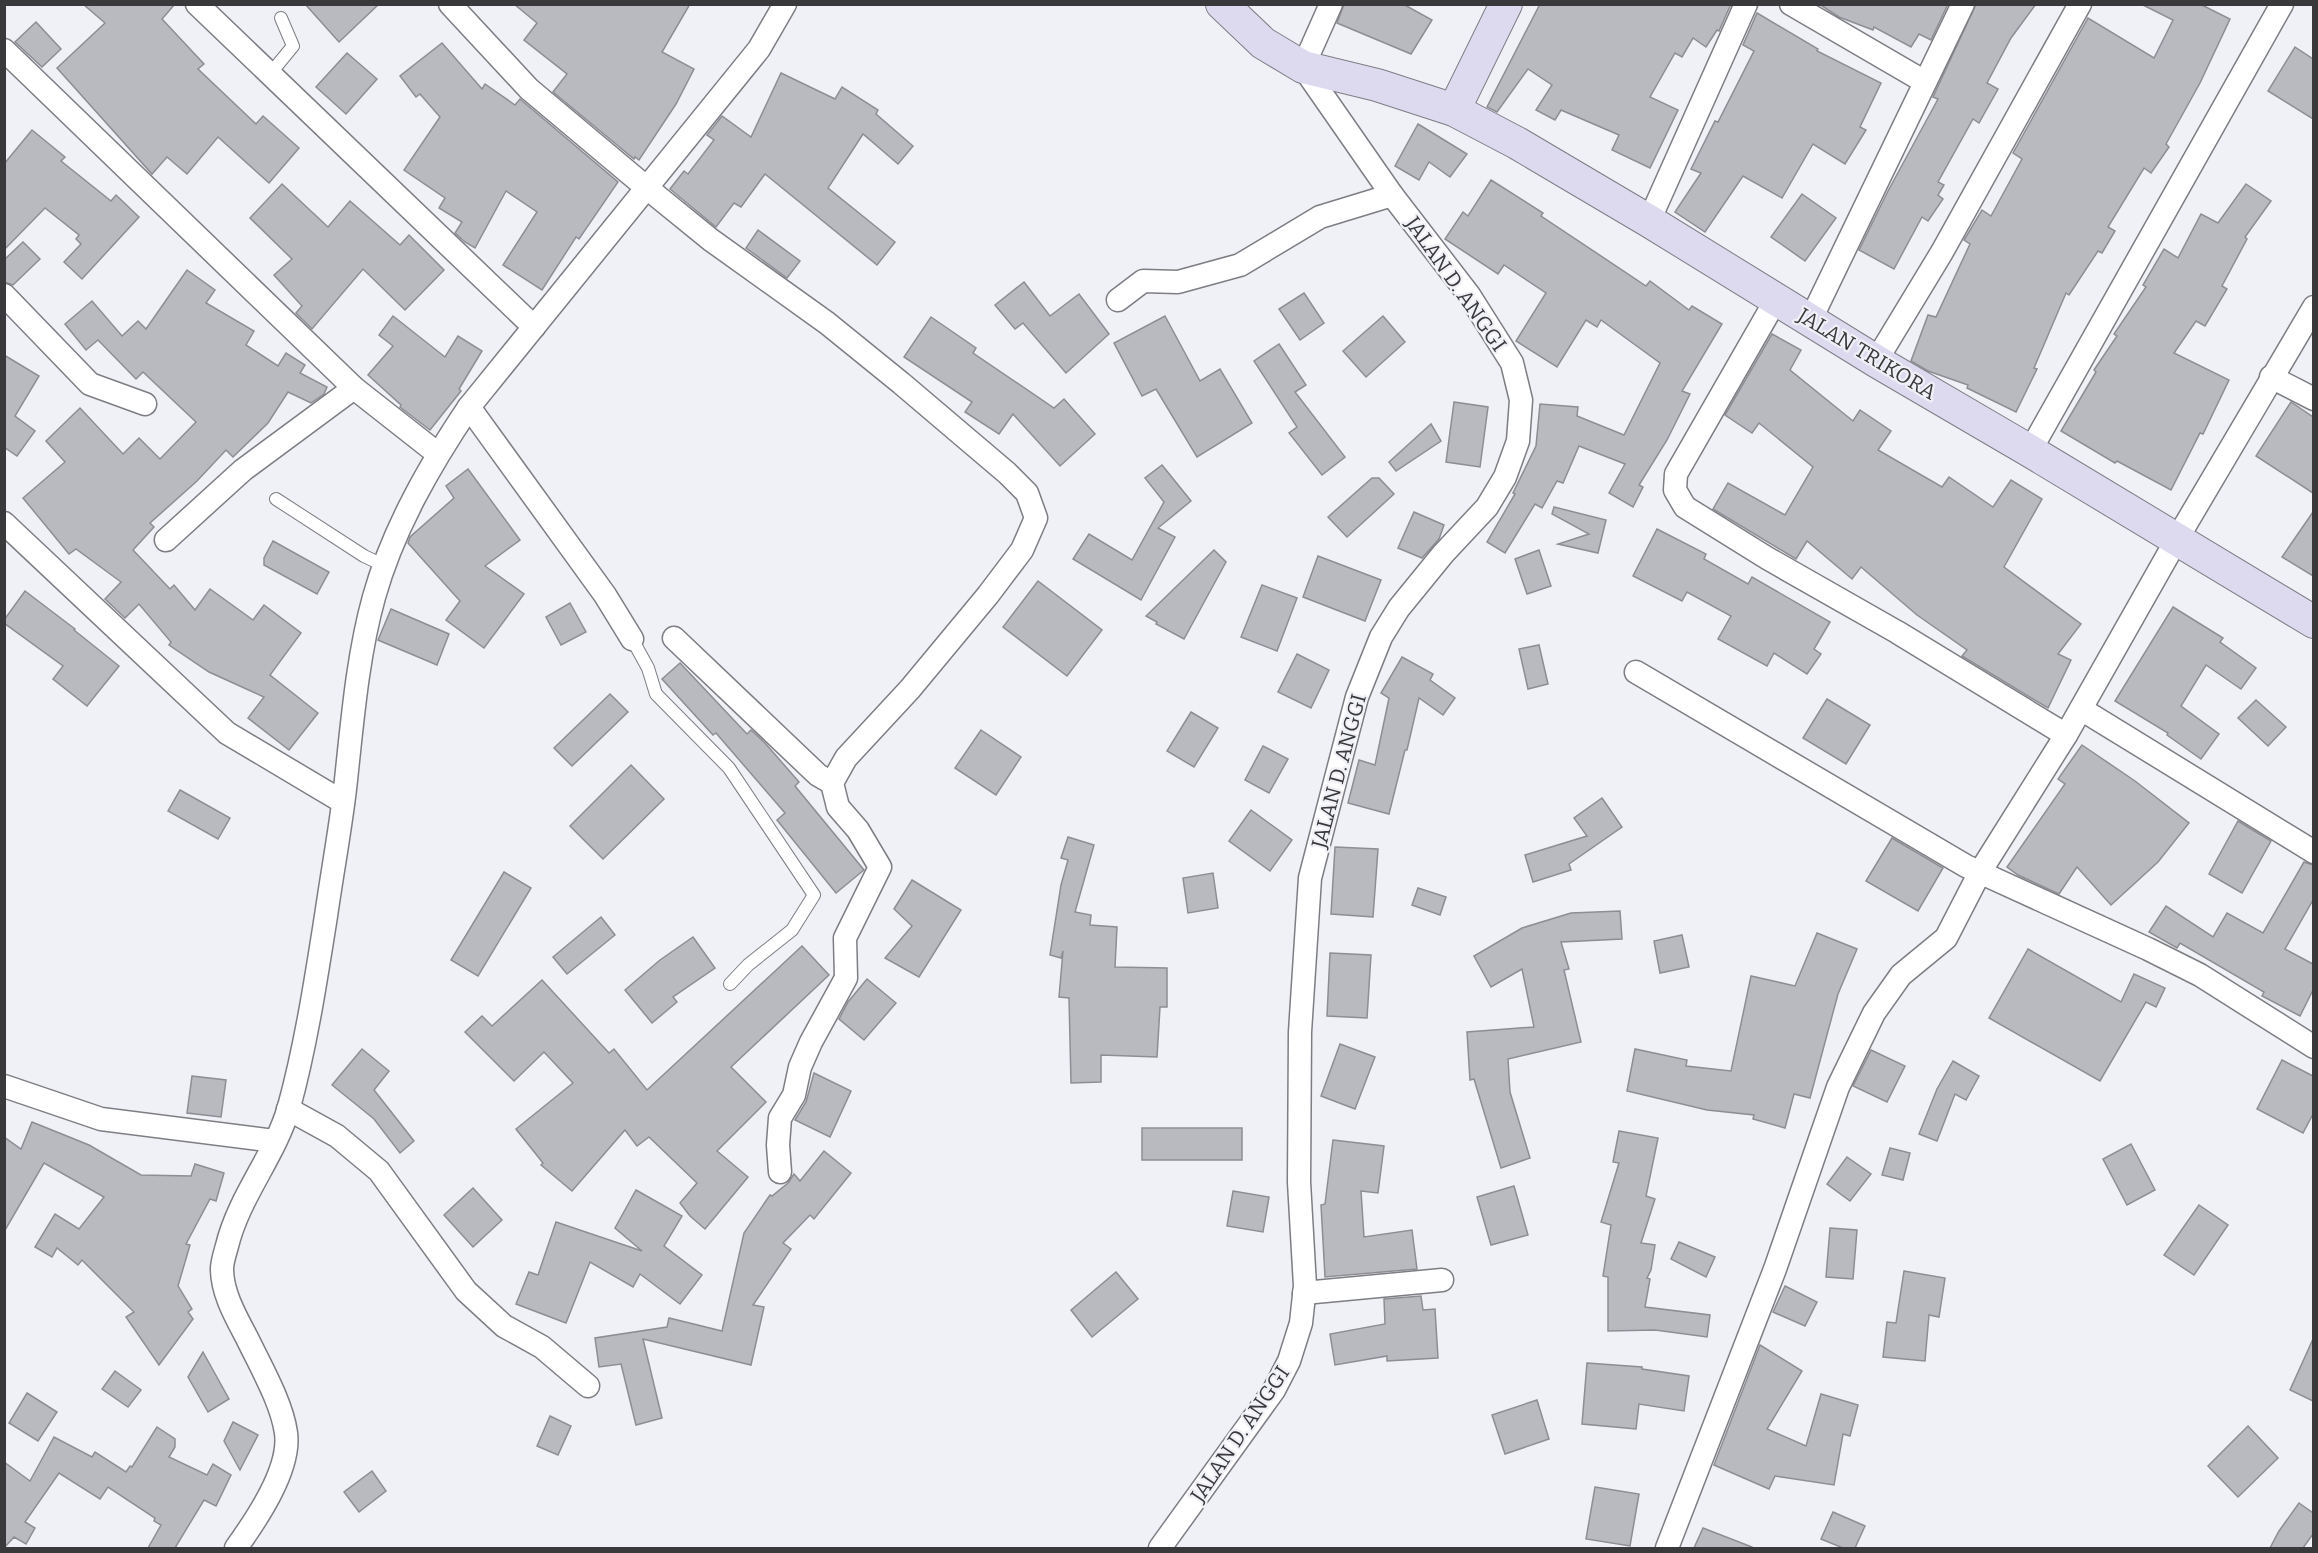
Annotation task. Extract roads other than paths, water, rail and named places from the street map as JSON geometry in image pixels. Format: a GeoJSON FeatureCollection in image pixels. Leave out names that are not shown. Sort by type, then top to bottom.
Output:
{"type":"FeatureCollection","features":[{"type":"Feature","properties":{"kind":"street"},"geometry":{"type":"LineString","coordinates":[[197,4],[534,327]]}},
{"type":"Feature","properties":{"kind":"street"},"geometry":{"type":"LineString","coordinates":[[450,4],[529,89],[711,240],[826,323],[901,383],[1027,493],[1036,518],[1022,550],[910,689],[846,758],[832,783],[837,807],[858,830],[880,867],[845,938],[846,978],[811,1042],[800,1067],[794,1095],[780,1118],[778,1145],[780,1172]]}},
{"type":"Feature","properties":{"kind":"street"},"geometry":{"type":"LineString","coordinates":[[236,1548],[253,1524],[275,1484],[285,1455],[287,1435],[276,1402],[234,1313],[225,1287],[222,1268],[237,1215],[288,1109],[305,1037],[319,960],[343,802],[357,685],[374,597],[394,540],[438,454],[469,407],[759,49],[785,4]]}},
{"type":"Feature","properties":{"kind":"street","name":"JALAN TRIKORA"},"geometry":{"type":"LineString","coordinates":[[1222,4],[1263,43],[1303,67],[1377,85],[1454,110],[1649,221],[1876,361],[2313,622]]}},
{"type":"Feature","properties":{"kind":"street"},"geometry":{"type":"LineString","coordinates":[[1303,67],[1331,4]]}},
{"type":"Feature","properties":{"kind":"street"},"geometry":{"type":"LineString","coordinates":[[1454,110],[1506,4]]}},
{"type":"Feature","properties":{"kind":"street"},"geometry":{"type":"LineString","coordinates":[[1649,221],[1746,4]]}},
{"type":"Feature","properties":{"kind":"street"},"geometry":{"type":"LineString","coordinates":[[1791,4],[1925,82]]}},
{"type":"Feature","properties":{"kind":"street"},"geometry":{"type":"LineString","coordinates":[[1810,321],[1963,4]]}},
{"type":"Feature","properties":{"kind":"street"},"geometry":{"type":"LineString","coordinates":[[1876,361],[1942,252],[2080,4]]}},
{"type":"Feature","properties":{"kind":"street"},"geometry":{"type":"LineString","coordinates":[[2030,451],[2282,4]]}},
{"type":"Feature","properties":{"kind":"street"},"geometry":{"type":"LineString","coordinates":[[4,50],[354,388],[438,454]]}},
{"type":"Feature","properties":{"kind":"street","name":"JALAN D. ANGGI"},"geometry":{"type":"LineString","coordinates":[[1160,1548],[1274,1390],[1289,1362],[1301,1323],[1304,1293],[1299,1182],[1300,1032],[1310,878],[1357,697],[1381,637],[1399,608],[1487,507],[1505,477],[1518,441],[1521,400],[1512,363],[1468,295],[1392,195],[1303,67]]}},
{"type":"Feature","properties":{"kind":"street"},"geometry":{"type":"LineString","coordinates":[[1118,300],[1143,281],[1178,282],[1240,265],[1320,216],[1392,195]]}},
{"type":"Feature","properties":{"kind":"street"},"geometry":{"type":"LineString","coordinates":[[4,296],[90,384],[146,404]]}},
{"type":"Feature","properties":{"kind":"street"},"geometry":{"type":"LineString","coordinates":[[1777,298],[1676,474],[1675,490],[1685,507],[2066,735]]}},
{"type":"Feature","properties":{"kind":"street"},"geometry":{"type":"LineString","coordinates":[[1667,1548],[1775,1269],[1838,1087],[1874,1013],[1901,975],[1946,938],[1980,872],[2066,735],[2177,539],[2313,307]]}},
{"type":"Feature","properties":{"kind":"street"},"geometry":{"type":"LineString","coordinates":[[2271,377],[2313,399]]}},
{"type":"Feature","properties":{"kind":"street"},"geometry":{"type":"LineString","coordinates":[[166,540],[243,470],[354,388]]}},
{"type":"Feature","properties":{"kind":"street"},"geometry":{"type":"LineString","coordinates":[[469,407],[605,595],[632,639]]}},
{"type":"Feature","properties":{"kind":"street"},"geometry":{"type":"LineString","coordinates":[[4,523],[228,733],[343,802]]}},
{"type":"Feature","properties":{"kind":"street"},"geometry":{"type":"LineString","coordinates":[[674,638],[818,775],[832,783]]}},
{"type":"Feature","properties":{"kind":"street"},"geometry":{"type":"LineString","coordinates":[[1636,672],[1966,866],[2200,975],[2313,1047]]}},
{"type":"Feature","properties":{"kind":"street"},"geometry":{"type":"LineString","coordinates":[[2081,709],[2313,852]]}},
{"type":"Feature","properties":{"kind":"street"},"geometry":{"type":"LineString","coordinates":[[4,1086],[101,1119],[274,1141]]}},
{"type":"Feature","properties":{"kind":"street"},"geometry":{"type":"LineString","coordinates":[[288,1109],[337,1136],[379,1171],[466,1291],[504,1326],[542,1347],[588,1386]]}},
{"type":"Feature","properties":{"kind":"street"},"geometry":{"type":"LineString","coordinates":[[1304,1293],[1442,1280]]}},
{"type":"Feature","properties":{"kind":"lane"},"geometry":{"type":"LineString","coordinates":[[270,74],[293,46],[281,18]]}},
{"type":"Feature","properties":{"kind":"lane"},"geometry":{"type":"LineString","coordinates":[[276,499],[364,556],[385,566]]}},
{"type":"Feature","properties":{"kind":"lane"},"geometry":{"type":"LineString","coordinates":[[632,639],[648,668],[656,694],[729,768],[813,895],[792,930],[748,964],[730,984]]}}]}
